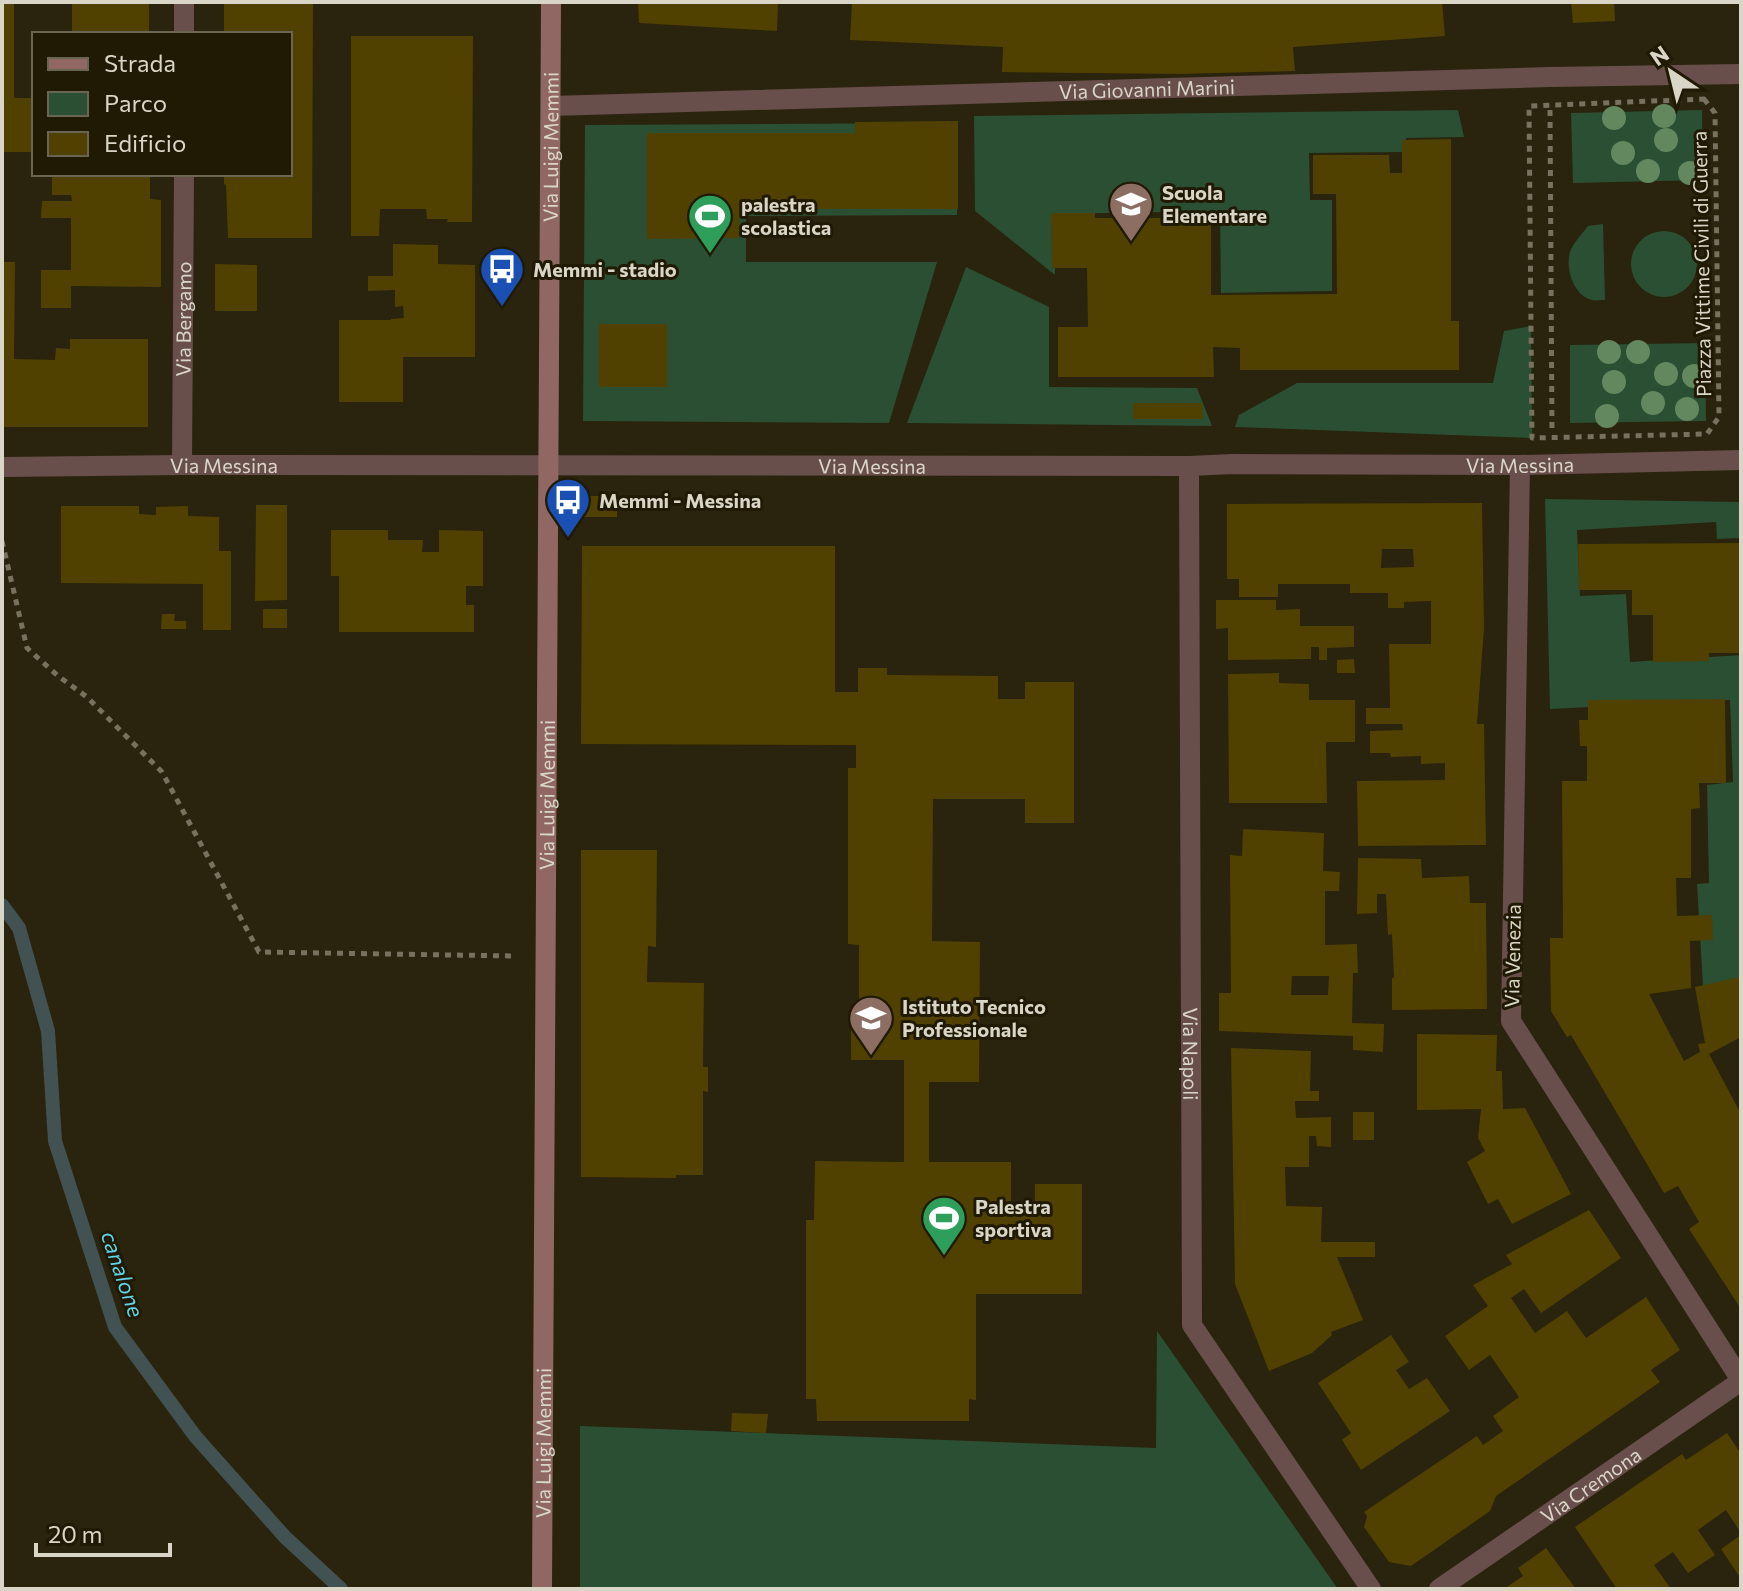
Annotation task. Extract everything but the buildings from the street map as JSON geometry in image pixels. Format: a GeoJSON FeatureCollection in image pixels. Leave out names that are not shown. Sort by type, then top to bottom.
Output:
{"type":"FeatureCollection","features":[{"type":"Feature","properties":{"kind":"street"},"geometry":{"type":"LineString","coordinates":[[184,2],[184,32]]}},
{"type":"Feature","properties":{"kind":"street","name":"Via Luigi Memmi"},"geometry":{"type":"LineString","coordinates":[[542,1589],[551,2]]}},
{"type":"Feature","properties":{"kind":"street","name":"Via Giovanni Marini"},"geometry":{"type":"LineString","coordinates":[[551,106],[1741,74]]}},
{"type":"Feature","properties":{"kind":"street","name":"Via Bergamo"},"geometry":{"type":"LineString","coordinates":[[182,465],[184,176]]}},
{"type":"Feature","properties":{"kind":"street","name":"Via Messina"},"geometry":{"type":"LineString","coordinates":[[2,467],[1552,465],[1741,460]]}},
{"type":"Feature","properties":{"kind":"street","name":"Via Venezia"},"geometry":{"type":"LineString","coordinates":[[1520,465],[1511,1021],[1741,1381]]}},
{"type":"Feature","properties":{"kind":"street","name":"Via Napoli"},"geometry":{"type":"LineString","coordinates":[[1189,466],[1192,1325],[1371,1589]]}},
{"type":"Feature","properties":{"kind":"street","name":"Via Cremona"},"geometry":{"type":"LineString","coordinates":[[1439,1589],[1741,1381]]}},
{"type":"Feature","properties":{"kind":"path"},"geometry":{"type":"LineString","coordinates":[[1550,77],[1552,465]]}},
{"type":"Feature","properties":{"kind":"path","name":"Piazza Vittime Civili di Guerra"},"geometry":{"type":"LineString","coordinates":[[1550,106],[1704,99],[1715,113],[1719,417],[1707,434],[1552,438]]}},
{"type":"Feature","properties":{"kind":"path"},"geometry":{"type":"LineString","coordinates":[[1550,106],[1529,106],[1532,438],[1552,438]]}},
{"type":"Feature","properties":{"kind":"path"},"geometry":{"type":"LineString","coordinates":[[2,541],[27,648],[87,697],[162,772],[259,952],[520,956]]}},
{"type":"Feature","properties":{"kind":"green space"},"geometry":{"type":"Polygon","coordinates":[[[1458,110],[1464,137],[1406,138],[1405,152],[1309,153],[1310,200],[1332,200],[1332,291],[1221,293],[1220,211],[1055,214],[1055,275],[975,211],[974,116],[1458,110]]]}},
{"type":"Feature","properties":{"kind":"green space"},"geometry":{"type":"Polygon","coordinates":[[[1702,110],[1703,180],[1573,183],[1571,113],[1702,110]]]}},
{"type":"Feature","properties":{"kind":"green space","name":"palestra scolastica"},"geometry":{"type":"Polygon","coordinates":[[[957,123],[957,215],[746,216],[746,262],[937,262],[889,423],[583,421],[585,125],[957,123]]]}},
{"type":"Feature","properties":{"kind":"green space"},"geometry":{"type":"Polygon","coordinates":[[[1603,224],[1605,300],[1594,300],[1576,288],[1570,274],[1569,259],[1573,245],[1588,226],[1603,224]]]}},
{"type":"Feature","properties":{"kind":"green space"},"geometry":{"type":"Polygon","coordinates":[[[1670,231],[1688,240],[1695,251],[1695,277],[1688,288],[1677,295],[1658,297],[1640,288],[1633,277],[1631,258],[1640,240],[1651,233],[1670,231]]]}},
{"type":"Feature","properties":{"kind":"green space"},"geometry":{"type":"Polygon","coordinates":[[[966,267],[1049,307],[1049,387],[1197,388],[1212,426],[907,423],[966,267]]]}},
{"type":"Feature","properties":{"kind":"green space"},"geometry":{"type":"Polygon","coordinates":[[[1531,326],[1532,438],[1235,427],[1239,415],[1297,383],[1493,383],[1504,331],[1531,326]]]}},
{"type":"Feature","properties":{"kind":"green space"},"geometry":{"type":"Polygon","coordinates":[[[1705,343],[1706,421],[1570,423],[1570,345],[1705,343]]]}},
{"type":"Feature","properties":{"kind":"green space"},"geometry":{"type":"Polygon","coordinates":[[[1545,499],[1741,502],[1741,538],[1717,539],[1716,522],[1577,530],[1580,596],[1626,594],[1630,662],[1741,655],[1741,979],[1703,986],[1697,884],[1709,883],[1707,785],[1733,782],[1730,700],[1550,709],[1545,499]]]}},
{"type":"Feature","properties":{"kind":"green space"},"geometry":{"type":"Polygon","coordinates":[[[1157,1331],[1338,1589],[580,1589],[580,1426],[1156,1448],[1157,1331]]]}},
{"type":"Feature","properties":{"kind":"waterway","name":"canalone"},"geometry":{"type":"LineString","coordinates":[[2,905],[19,928],[48,1031],[55,1141],[115,1327],[195,1436],[285,1537],[341,1589]]}},
{"type":"Feature","properties":{"kind":"place","name":"Scuola Elementare"},"geometry":{"type":"Point","coordinates":[1131,243]}},
{"type":"Feature","properties":{"kind":"place","name":"palestra scolastica"},"geometry":{"type":"Point","coordinates":[710,255]}},
{"type":"Feature","properties":{"kind":"place","name":"Memmi - stadio"},"geometry":{"type":"Point","coordinates":[502,308]}},
{"type":"Feature","properties":{"kind":"place","name":"Memmi - Messina"},"geometry":{"type":"Point","coordinates":[568,539]}},
{"type":"Feature","properties":{"kind":"place","name":"Istituto Tecnico Professionale"},"geometry":{"type":"Point","coordinates":[871,1057]}},
{"type":"Feature","properties":{"kind":"place","name":"Palestra sportiva"},"geometry":{"type":"Point","coordinates":[944,1257]}}]}
